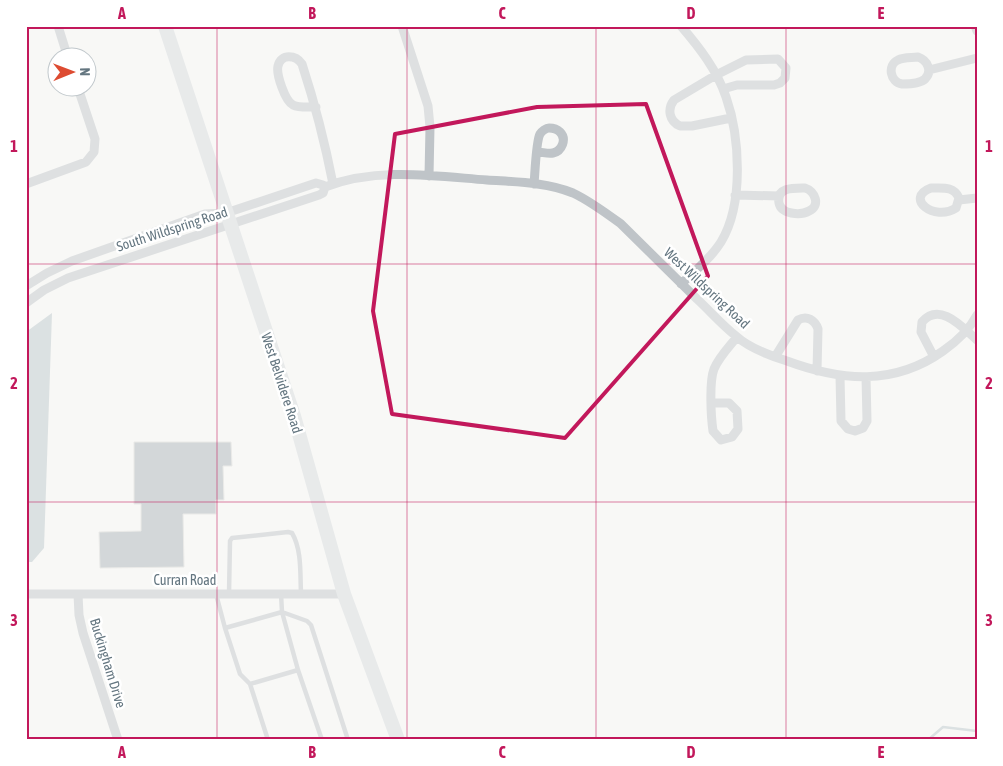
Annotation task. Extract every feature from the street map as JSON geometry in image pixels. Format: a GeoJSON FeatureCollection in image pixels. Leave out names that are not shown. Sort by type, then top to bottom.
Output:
{"type":"FeatureCollection","features":[{"type":"Feature","properties":{"kind":"main road","name":"West Belvidere Road"},"geometry":{"type":"LineString","coordinates":[[165,26],[294,416],[344,594],[398,740]]}},
{"type":"Feature","properties":{"kind":"street"},"geometry":{"type":"LineString","coordinates":[[58,26],[65,48]]}},
{"type":"Feature","properties":{"kind":"street"},"geometry":{"type":"LineString","coordinates":[[403,26],[428,106],[430,128],[429,176]]}},
{"type":"Feature","properties":{"kind":"street"},"geometry":{"type":"LineString","coordinates":[[681,26],[705,56],[723,89],[731,118],[736,156],[735,195],[731,219],[721,242],[681,284]]}},
{"type":"Feature","properties":{"kind":"street"},"geometry":{"type":"LineString","coordinates":[[975,26],[977,31]]}},
{"type":"Feature","properties":{"kind":"street"},"geometry":{"type":"LineString","coordinates":[[316,107],[295,106],[286,98],[278,72],[278,66],[284,58],[294,57],[302,64],[316,107],[326,146],[329,185]]}},
{"type":"Feature","properties":{"kind":"street"},"geometry":{"type":"LineString","coordinates":[[929,70],[977,58]]}},
{"type":"Feature","properties":{"kind":"street"},"geometry":{"type":"LineString","coordinates":[[723,89],[737,85],[778,84],[785,78],[786,68],[778,60],[746,60],[674,100],[670,107],[671,117],[676,124],[685,126],[731,118]]}},
{"type":"Feature","properties":{"kind":"street"},"geometry":{"type":"LineString","coordinates":[[26,184],[86,162],[94,152],[95,139],[81,98]]}},
{"type":"Feature","properties":{"kind":"street"},"geometry":{"type":"LineString","coordinates":[[534,184],[537,152]]}},
{"type":"Feature","properties":{"kind":"street","name":"South Wildspring Road"},"geometry":{"type":"LineString","coordinates":[[26,302],[60,281],[228,219],[316,183],[329,185],[345,180],[390,174],[534,184]]}},
{"type":"Feature","properties":{"kind":"street","name":"West Wildspring Road"},"geometry":{"type":"LineString","coordinates":[[534,184],[546,185],[573,194],[600,208],[621,224],[736,337],[775,357],[817,371],[840,376],[866,377],[902,372],[918,366],[952,344],[966,331],[977,315]]}},
{"type":"Feature","properties":{"kind":"street"},"geometry":{"type":"LineString","coordinates":[[735,195],[779,196]]}},
{"type":"Feature","properties":{"kind":"street"},"geometry":{"type":"LineString","coordinates":[[959,200],[977,198]]}},
{"type":"Feature","properties":{"kind":"street","name":"South Wildspring Road"},"geometry":{"type":"LineString","coordinates":[[26,286],[47,273],[80,258],[205,214],[228,219]]}},
{"type":"Feature","properties":{"kind":"street"},"geometry":{"type":"LineString","coordinates":[[80,258],[85,272]]}},
{"type":"Feature","properties":{"kind":"street"},"geometry":{"type":"LineString","coordinates":[[934,357],[921,332],[921,324],[925,318],[935,315],[948,316],[977,340]]}},
{"type":"Feature","properties":{"kind":"street"},"geometry":{"type":"LineString","coordinates":[[775,357],[798,320],[809,318],[818,329],[817,371]]}},
{"type":"Feature","properties":{"kind":"street"},"geometry":{"type":"LineString","coordinates":[[712,403],[711,381],[714,369],[736,337]]}},
{"type":"Feature","properties":{"kind":"street"},"geometry":{"type":"LineString","coordinates":[[840,376],[841,421],[845,427],[854,431],[863,428],[867,421],[866,377]]}},
{"type":"Feature","properties":{"kind":"street","name":"Curran Road"},"geometry":{"type":"LineString","coordinates":[[26,594],[344,594]]}},
{"type":"Feature","properties":{"kind":"street","name":"Buckingham Drive"},"geometry":{"type":"LineString","coordinates":[[78,594],[79,615],[83,633],[118,740]]}},
{"type":"Feature","properties":{"kind":"lane"},"geometry":{"type":"LineString","coordinates":[[229,594],[230,542],[232,538],[288,532],[292,533],[295,537],[299,555],[301,594]]}},
{"type":"Feature","properties":{"kind":"lane"},"geometry":{"type":"LineString","coordinates":[[216,594],[240,674],[250,684],[268,740]]}},
{"type":"Feature","properties":{"kind":"lane"},"geometry":{"type":"LineString","coordinates":[[281,594],[282,612],[298,670],[322,740]]}},
{"type":"Feature","properties":{"kind":"lane"},"geometry":{"type":"LineString","coordinates":[[225,628],[282,612],[307,621],[311,625],[348,740]]}},
{"type":"Feature","properties":{"kind":"lane"},"geometry":{"type":"LineString","coordinates":[[250,684],[298,670]]}},
{"type":"Feature","properties":{"kind":"highlighted area"},"geometry":{"type":"Polygon","coordinates":[[[646,104],[708,276],[565,438],[392,414],[373,311],[395,134],[537,107],[646,104]]]}},
{"type":"Feature","properties":{"kind":"shaded area"},"geometry":{"type":"Polygon","coordinates":[[[52,313],[44,548],[32,562],[26,562],[26,332],[52,313]]]}},
{"type":"Feature","properties":{"kind":"building"},"geometry":{"type":"Polygon","coordinates":[[[134,442],[231,442],[232,466],[223,466],[224,500],[216,500],[216,514],[183,514],[184,567],[100,568],[99,532],[141,531],[141,504],[134,504],[134,442]]]}},
{"type":"Feature","properties":{"kind":"waterway"},"geometry":{"type":"LineString","coordinates":[[928,740],[943,727],[977,731]]}}]}
